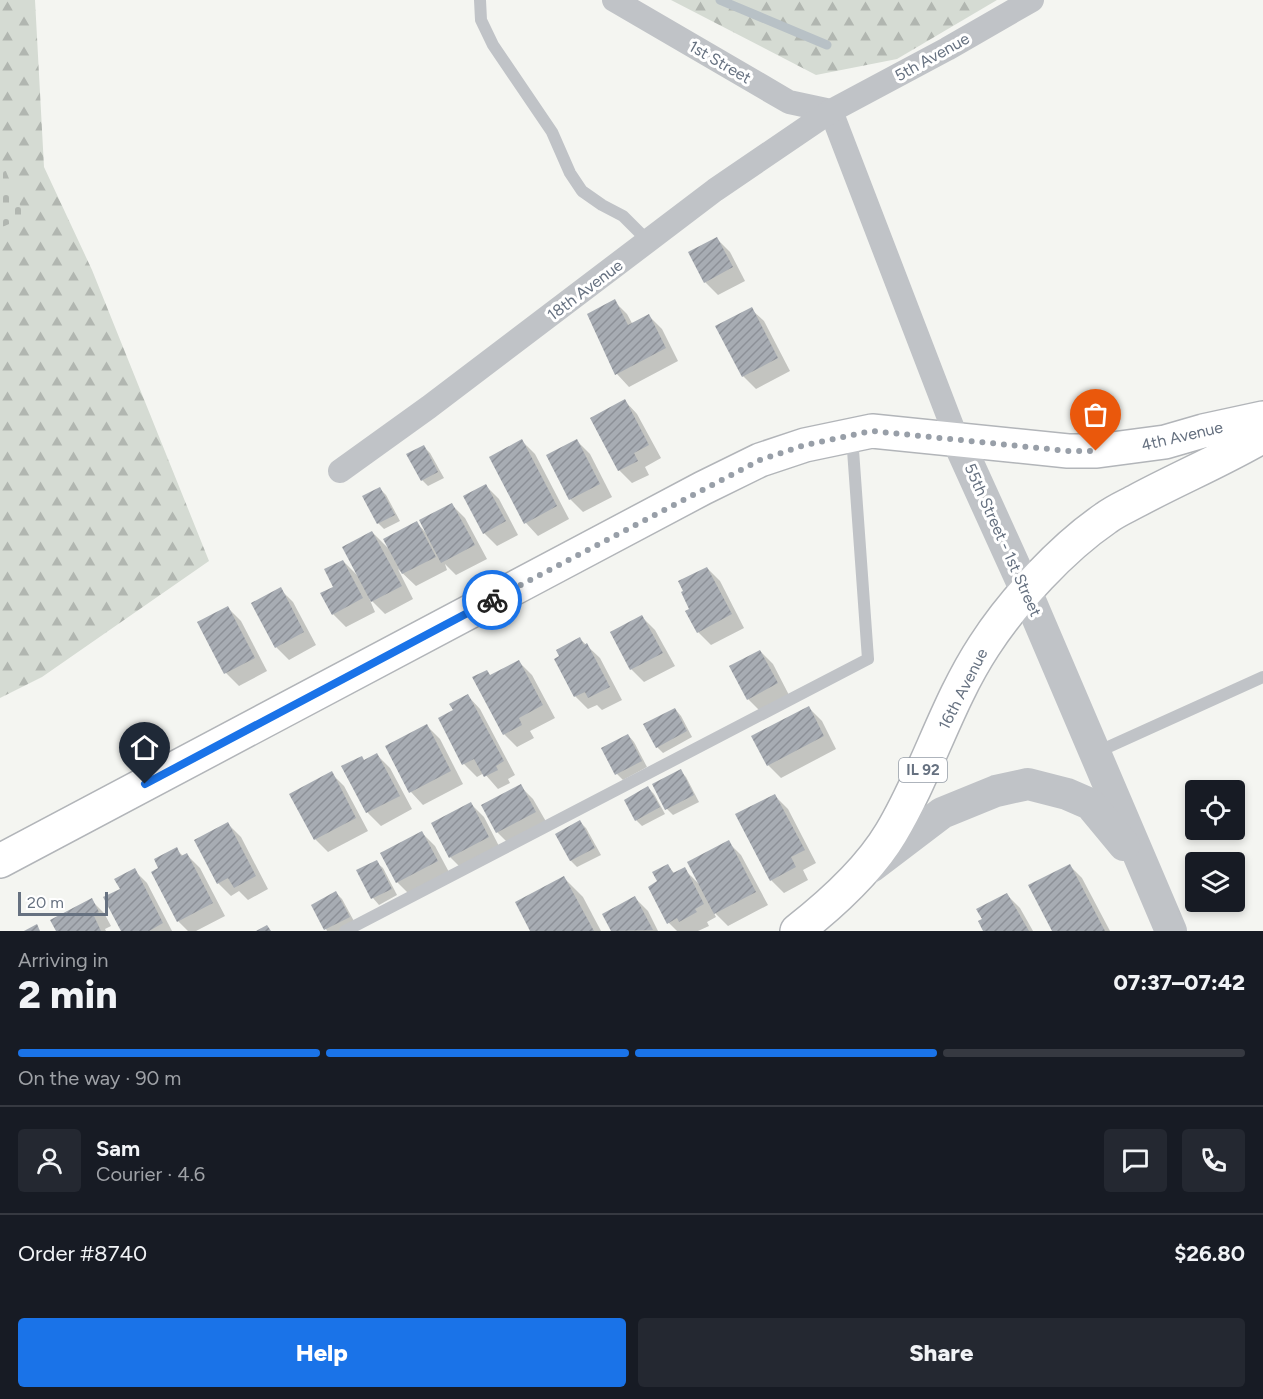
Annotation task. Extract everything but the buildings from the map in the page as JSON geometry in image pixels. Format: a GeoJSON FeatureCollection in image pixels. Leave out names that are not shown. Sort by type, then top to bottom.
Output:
{"type":"FeatureCollection","features":[{"type":"Feature","properties":{"kind":"main road","name":"4th Avenue"},"geometry":{"type":"LineString","coordinates":[[0,861],[703,488],[760,460],[805,445],[872,431],[1068,451],[1096,451],[1165,442],[1263,418]]}},
{"type":"Feature","properties":{"kind":"main road","name":"4th Avenue"},"geometry":{"type":"LineString","coordinates":[[1026,591],[1064,552],[1106,517],[1235,453],[1263,436]]}},
{"type":"Feature","properties":{"kind":"main road","name":"16th Avenue"},"geometry":{"type":"LineString","coordinates":[[797,931],[855,879],[890,835],[962,684],[985,645],[1026,591]]}},
{"type":"Feature","properties":{"kind":"street","name":"1st Street"},"geometry":{"type":"LineString","coordinates":[[614,0],[789,102],[831,111]]}},
{"type":"Feature","properties":{"kind":"street","name":"5th Avenue"},"geometry":{"type":"LineString","coordinates":[[831,111],[947,49],[1032,0]]}},
{"type":"Feature","properties":{"kind":"street","name":"18th Avenue"},"geometry":{"type":"LineString","coordinates":[[340,471],[649,242],[715,190],[831,111]]}},
{"type":"Feature","properties":{"kind":"street","name":"55th Street - 1st Street"},"geometry":{"type":"LineString","coordinates":[[831,111],[957,439],[1026,591],[1171,931]]}},
{"type":"Feature","properties":{"kind":"street"},"geometry":{"type":"LineString","coordinates":[[855,879],[942,813],[996,790],[1028,784],[1067,794],[1090,804],[1146,871]]}},
{"type":"Feature","properties":{"kind":"lane"},"geometry":{"type":"LineString","coordinates":[[480,0],[481,20],[493,45],[552,132],[570,173],[582,190],[602,205],[624,216],[649,242]]}},
{"type":"Feature","properties":{"kind":"lane"},"geometry":{"type":"LineString","coordinates":[[345,931],[868,659],[852,435]]}},
{"type":"Feature","properties":{"kind":"lane"},"geometry":{"type":"LineString","coordinates":[[1095,753],[1263,677]]}},
{"type":"Feature","properties":{"kind":"green space"},"geometry":{"type":"Polygon","coordinates":[[[0,0],[35,0],[44,167],[92,270],[209,561],[42,677],[0,698],[0,0]]]}},
{"type":"Feature","properties":{"kind":"green space"},"geometry":{"type":"Polygon","coordinates":[[[671,0],[997,0],[897,59],[816,75],[671,0]]]}},
{"type":"Feature","properties":{"kind":"green space"},"geometry":{"type":"Polygon","coordinates":[[[0,157],[25,217],[0,228],[0,157]]]}},
{"type":"Feature","properties":{"kind":"waterway"},"geometry":{"type":"LineString","coordinates":[[720,0],[827,45]]}},
{"type":"Feature","properties":{"kind":"way so far"},"geometry":{"type":"LineString","coordinates":[[492,600],[703,488],[760,460],[805,445],[872,431],[1068,451],[1096,451]]}},
{"type":"Feature","properties":{"kind":"route"},"geometry":{"type":"LineString","coordinates":[[145,784],[492,600]]}}]}
